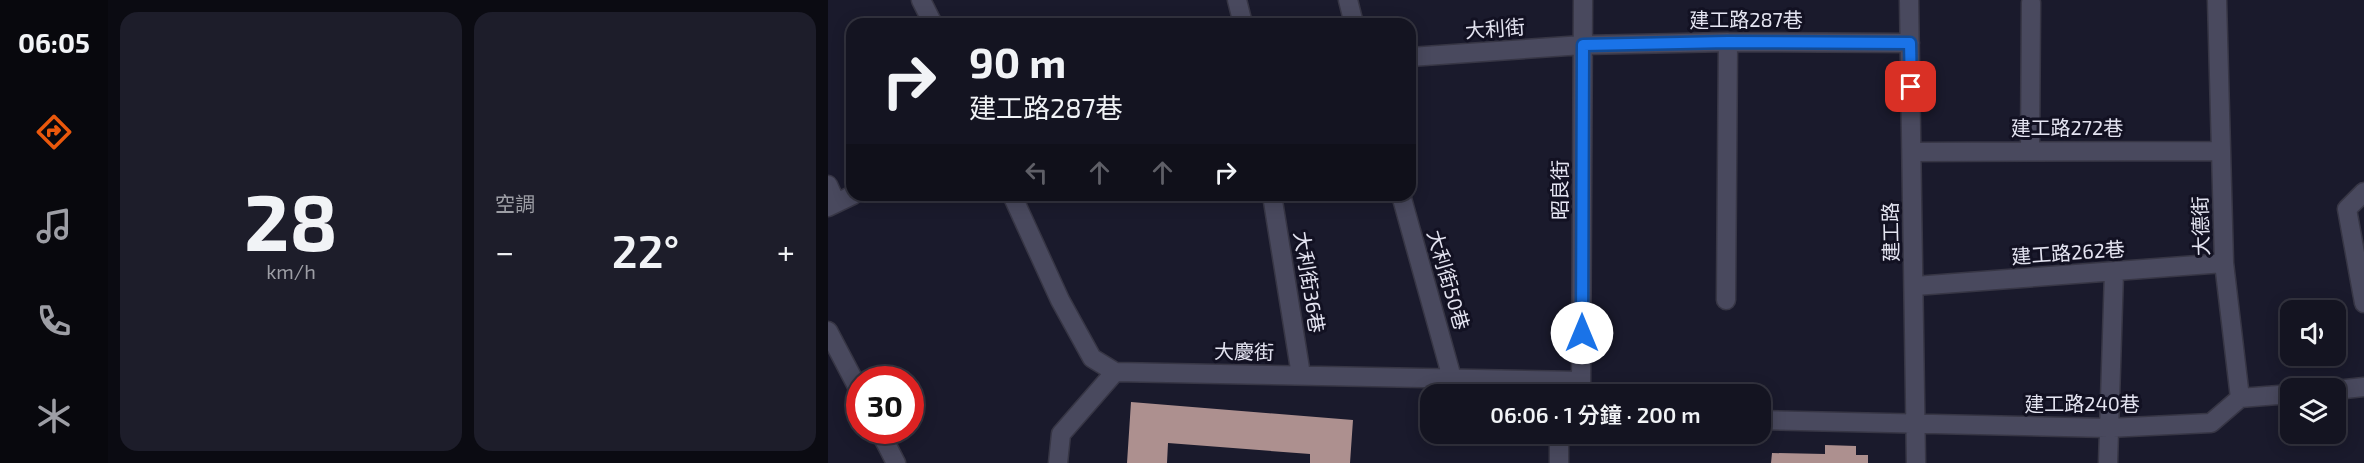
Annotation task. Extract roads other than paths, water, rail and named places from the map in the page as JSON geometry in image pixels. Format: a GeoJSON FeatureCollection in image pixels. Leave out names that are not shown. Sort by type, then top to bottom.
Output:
{"type":"FeatureCollection","features":[{"type":"Feature","properties":{"kind":"street"},"geometry":{"type":"LineString","coordinates":[[921,0],[930,18]]}},
{"type":"Feature","properties":{"kind":"street"},"geometry":{"type":"LineString","coordinates":[[1238,0],[1242,18]]}},
{"type":"Feature","properties":{"kind":"street"},"geometry":{"type":"LineString","coordinates":[[1348,0],[1352,18]]}},
{"type":"Feature","properties":{"kind":"street","name":"昭良街"},"geometry":{"type":"LineString","coordinates":[[1581,384],[1583,0]]}},
{"type":"Feature","properties":{"kind":"street","name":"建工路"},"geometry":{"type":"LineString","coordinates":[[1909,0],[1916,463]]}},
{"type":"Feature","properties":{"kind":"street","name":"大德街"},"geometry":{"type":"LineString","coordinates":[[2217,0],[2224,264],[2240,398]]}},
{"type":"Feature","properties":{"kind":"street"},"geometry":{"type":"LineString","coordinates":[[2030,150],[2031,3]]}},
{"type":"Feature","properties":{"kind":"street"},"geometry":{"type":"LineString","coordinates":[[1726,300],[1728,42]]}},
{"type":"Feature","properties":{"kind":"street","name":"建工路287巷"},"geometry":{"type":"LineString","coordinates":[[1583,45],[1728,42],[1910,43]]}},
{"type":"Feature","properties":{"kind":"street","name":"大利街"},"geometry":{"type":"LineString","coordinates":[[1416,57],[1583,45]]}},
{"type":"Feature","properties":{"kind":"street","name":"建工路272巷"},"geometry":{"type":"LineString","coordinates":[[1912,152],[2221,151]]}},
{"type":"Feature","properties":{"kind":"street"},"geometry":{"type":"LineString","coordinates":[[828,185],[832,205],[846,198]]}},
{"type":"Feature","properties":{"kind":"street"},"geometry":{"type":"LineString","coordinates":[[2364,192],[2347,209],[2364,303]]}},
{"type":"Feature","properties":{"kind":"street"},"geometry":{"type":"LineString","coordinates":[[1015,201],[1060,300],[1092,358],[1115,372],[1060,434],[1058,463]]}},
{"type":"Feature","properties":{"kind":"street","name":"大利街36巷"},"geometry":{"type":"LineString","coordinates":[[1273,201],[1301,375]]}},
{"type":"Feature","properties":{"kind":"street","name":"大利街50巷"},"geometry":{"type":"LineString","coordinates":[[1403,201],[1452,378]]}},
{"type":"Feature","properties":{"kind":"street","name":"建工路262巷"},"geometry":{"type":"LineString","coordinates":[[1915,286],[2224,264]]}},
{"type":"Feature","properties":{"kind":"street"},"geometry":{"type":"LineString","coordinates":[[2108,463],[2114,272]]}},
{"type":"Feature","properties":{"kind":"street"},"geometry":{"type":"LineString","coordinates":[[828,331],[846,366]]}},
{"type":"Feature","properties":{"kind":"street","name":"大慶街"},"geometry":{"type":"LineString","coordinates":[[1115,372],[1452,378],[1523,384]]}},
{"type":"Feature","properties":{"kind":"street"},"geometry":{"type":"LineString","coordinates":[[2346,389],[2364,387]]}},
{"type":"Feature","properties":{"kind":"street"},"geometry":{"type":"LineString","coordinates":[[2240,398],[2280,395]]}},
{"type":"Feature","properties":{"kind":"street","name":"建工路240巷"},"geometry":{"type":"LineString","coordinates":[[1771,420],[2108,428],[2211,423],[2240,398]]}},
{"type":"Feature","properties":{"kind":"street"},"geometry":{"type":"LineString","coordinates":[[886,444],[896,463]]}},
{"type":"Feature","properties":{"kind":"street"},"geometry":{"type":"LineString","coordinates":[[1559,444],[1559,463]]}}]}
